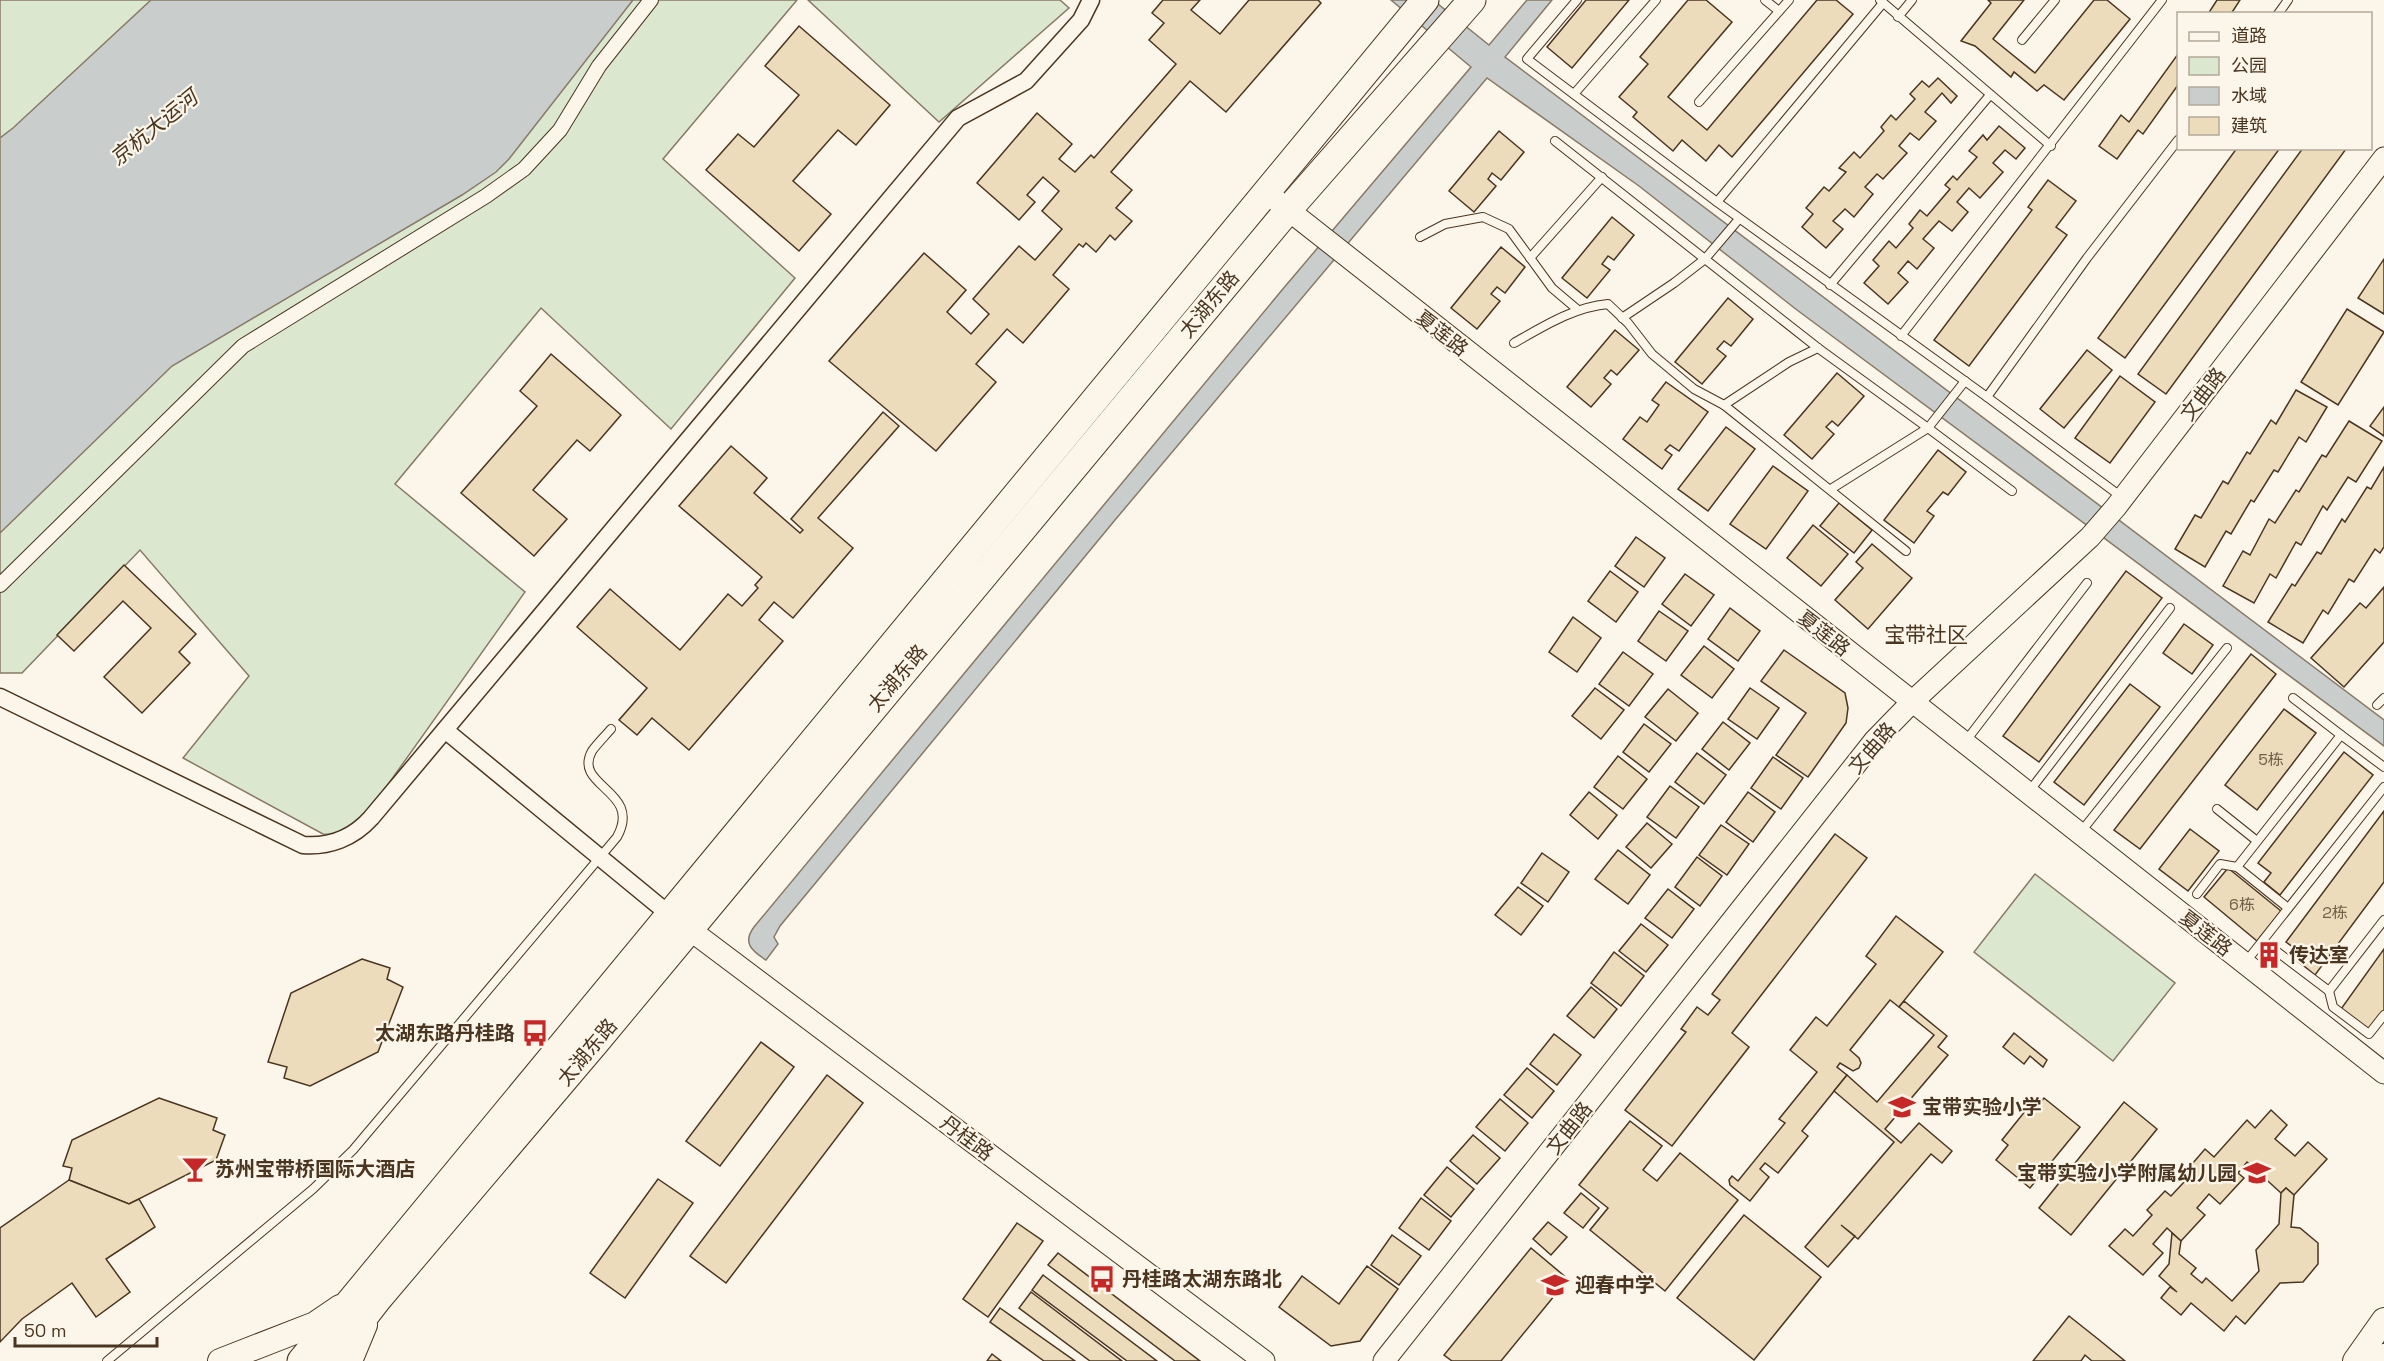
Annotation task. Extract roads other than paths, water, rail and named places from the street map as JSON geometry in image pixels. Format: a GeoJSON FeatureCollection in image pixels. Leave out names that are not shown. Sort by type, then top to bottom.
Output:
{"type":"FeatureCollection","features":[{"type":"Feature","properties":{"kind":"main road","name":"太湖东路"},"geometry":{"type":"LineString","coordinates":[[301,1361],[368,1295],[679,922],[1288,210],[1465,8]]}},
{"type":"Feature","properties":{"kind":"main road","name":"太湖东路"},"geometry":{"type":"LineString","coordinates":[[679,922],[1265,192],[1418,9]]}},
{"type":"Feature","properties":{"kind":"main road","name":"太湖东路"},"geometry":{"type":"LineString","coordinates":[[330,1361],[368,1295]]}},
{"type":"Feature","properties":{"kind":"main road"},"geometry":{"type":"LineString","coordinates":[[220,1361],[315,1324],[368,1295]]}},
{"type":"Feature","properties":{"kind":"main road"},"geometry":{"type":"LineString","coordinates":[[350,1361],[368,1295]]}},
{"type":"Feature","properties":{"kind":"main road"},"geometry":{"type":"LineString","coordinates":[[2355,1361],[2384,1320]]}},
{"type":"Feature","properties":{"kind":"main road"},"geometry":{"type":"LineString","coordinates":[[2380,1361],[2384,1356]]}},
{"type":"Feature","properties":{"kind":"street"},"geometry":{"type":"LineString","coordinates":[[0,585],[243,346],[486,196],[524,170],[560,130],[599,66],[651,0]]}},
{"type":"Feature","properties":{"kind":"street"},"geometry":{"type":"LineString","coordinates":[[0,697],[303,845],[329,844],[362,828],[958,118],[1026,81],[1081,20],[1091,0]]}},
{"type":"Feature","properties":{"kind":"street","name":"文曲路"},"geometry":{"type":"LineString","coordinates":[[1384,1361],[1875,740],[1912,702],[2090,537],[2120,503],[2384,158]]}},
{"type":"Feature","properties":{"kind":"street","name":"夏莲路"},"geometry":{"type":"LineString","coordinates":[[1265,192],[2384,1073]]}},
{"type":"Feature","properties":{"kind":"street"},"geometry":{"type":"LineString","coordinates":[[445,730],[679,922]]}},
{"type":"Feature","properties":{"kind":"street","name":"丹桂路"},"geometry":{"type":"LineString","coordinates":[[679,922],[1264,1361]]}},
{"type":"Feature","properties":{"kind":"lane"},"geometry":{"type":"LineString","coordinates":[[1577,0],[1527,59],[1717,202],[1737,222],[1987,397],[2120,503]]}},
{"type":"Feature","properties":{"kind":"lane"},"geometry":{"type":"LineString","coordinates":[[1574,94],[1656,0]]}},
{"type":"Feature","properties":{"kind":"lane"},"geometry":{"type":"LineString","coordinates":[[1766,0],[1779,11]]}},
{"type":"Feature","properties":{"kind":"lane"},"geometry":{"type":"LineString","coordinates":[[1699,102],[1788,0]]}},
{"type":"Feature","properties":{"kind":"lane"},"geometry":{"type":"LineString","coordinates":[[1898,17],[1912,0]]}},
{"type":"Feature","properties":{"kind":"lane"},"geometry":{"type":"LineString","coordinates":[[2022,40],[2055,0]]}},
{"type":"Feature","properties":{"kind":"lane"},"geometry":{"type":"LineString","coordinates":[[1901,336],[2051,146],[2162,0]]}},
{"type":"Feature","properties":{"kind":"lane"},"geometry":{"type":"LineString","coordinates":[[1717,202],[1881,1],[2051,146]]}},
{"type":"Feature","properties":{"kind":"lane"},"geometry":{"type":"LineString","coordinates":[[1830,285],[1990,95]]}},
{"type":"Feature","properties":{"kind":"lane"},"geometry":{"type":"LineString","coordinates":[[1555,141],[1818,348],[2012,491]]}},
{"type":"Feature","properties":{"kind":"lane"},"geometry":{"type":"LineString","coordinates":[[1987,397],[2086,258],[2177,141]]}},
{"type":"Feature","properties":{"kind":"lane"},"geometry":{"type":"LineString","coordinates":[[1530,258],[1602,177]]}},
{"type":"Feature","properties":{"kind":"lane"},"geometry":{"type":"LineString","coordinates":[[1420,237],[1445,224],[1483,217],[1509,229],[1552,288],[1578,310]]}},
{"type":"Feature","properties":{"kind":"lane"},"geometry":{"type":"LineString","coordinates":[[1622,318],[1705,259],[1737,222]]}},
{"type":"Feature","properties":{"kind":"lane"},"geometry":{"type":"LineString","coordinates":[[1514,343],[1547,324],[1590,305],[1608,304],[1652,354],[1694,389],[1724,405],[1906,551]]}},
{"type":"Feature","properties":{"kind":"lane"},"geometry":{"type":"LineString","coordinates":[[1724,405],[1789,362],[1818,348]]}},
{"type":"Feature","properties":{"kind":"lane"},"geometry":{"type":"LineString","coordinates":[[1830,489],[1928,428],[1965,381]]}},
{"type":"Feature","properties":{"kind":"lane"},"geometry":{"type":"LineString","coordinates":[[1964,743],[2087,583]]}},
{"type":"Feature","properties":{"kind":"lane"},"geometry":{"type":"LineString","coordinates":[[2028,793],[2170,608]]}},
{"type":"Feature","properties":{"kind":"lane"},"geometry":{"type":"LineString","coordinates":[[2080,834],[2227,648]]}},
{"type":"Feature","properties":{"kind":"lane"},"geometry":{"type":"LineString","coordinates":[[2293,698],[2384,767]]}},
{"type":"Feature","properties":{"kind":"lane"},"geometry":{"type":"LineString","coordinates":[[2377,705],[2384,698]]}},
{"type":"Feature","properties":{"kind":"lane"},"geometry":{"type":"LineString","coordinates":[[107,1361],[313,1189],[353,1150],[617,837],[624,817],[621,806],[592,775],[589,763],[592,752],[611,729]]}},
{"type":"Feature","properties":{"kind":"lane"},"geometry":{"type":"LineString","coordinates":[[2237,867],[2341,735]]}},
{"type":"Feature","properties":{"kind":"lane"},"geometry":{"type":"LineString","coordinates":[[2245,964],[2384,787]]}},
{"type":"Feature","properties":{"kind":"lane"},"geometry":{"type":"LineString","coordinates":[[2217,809],[2257,841]]}},
{"type":"Feature","properties":{"kind":"lane"},"geometry":{"type":"LineString","coordinates":[[2197,894],[2220,864],[2237,867],[2288,908]]}},
{"type":"Feature","properties":{"kind":"lane"},"geometry":{"type":"LineString","coordinates":[[2330,991],[2384,920]]}},
{"type":"Feature","properties":{"kind":"lane"},"geometry":{"type":"LineString","coordinates":[[2263,941],[2330,991],[2333,1007],[2369,1034],[2384,1014]]}},
{"type":"Feature","properties":{"kind":"water","name":"京杭大运河"},"geometry":{"type":"Polygon","coordinates":[[[151,0],[633,0],[509,159],[496,172],[462,195],[172,366],[0,533],[0,138],[151,0]]]}},
{"type":"Feature","properties":{"kind":"water"},"geometry":{"type":"Polygon","coordinates":[[[1391,0],[1433,0],[1489,45],[1527,0],[1552,0],[1505,57],[2384,720],[2384,746],[1797,310],[1639,186],[1487,78],[1115,520],[780,926],[774,937],[778,944],[766,960],[761,957],[753,950],[749,942],[750,933],[754,927],[1282,290],[1471,67],[1391,0]]]}},
{"type":"Feature","properties":{"kind":"place","name":"传达室"},"geometry":{"type":"Point","coordinates":[2269,955]}},
{"type":"Feature","properties":{"kind":"place","name":"太湖东路丹桂路"},"geometry":{"type":"Point","coordinates":[535,1033]}},
{"type":"Feature","properties":{"kind":"place","name":"宝带实验小学"},"geometry":{"type":"Point","coordinates":[1902,1107]}},
{"type":"Feature","properties":{"kind":"place","name":"苏州宝带桥国际大酒店"},"geometry":{"type":"Point","coordinates":[195,1169]}},
{"type":"Feature","properties":{"kind":"place","name":"宝带实验小学附属幼儿园"},"geometry":{"type":"Point","coordinates":[2257,1173]}},
{"type":"Feature","properties":{"kind":"place","name":"丹桂路太湖东路北"},"geometry":{"type":"Point","coordinates":[1102,1279]}},
{"type":"Feature","properties":{"kind":"place","name":"迎春中学"},"geometry":{"type":"Point","coordinates":[1555,1285]}},
{"type":"Feature","properties":{"kind":"district","name":"宝带社区"},"geometry":{"type":"Point","coordinates":[1926,635]}}]}
